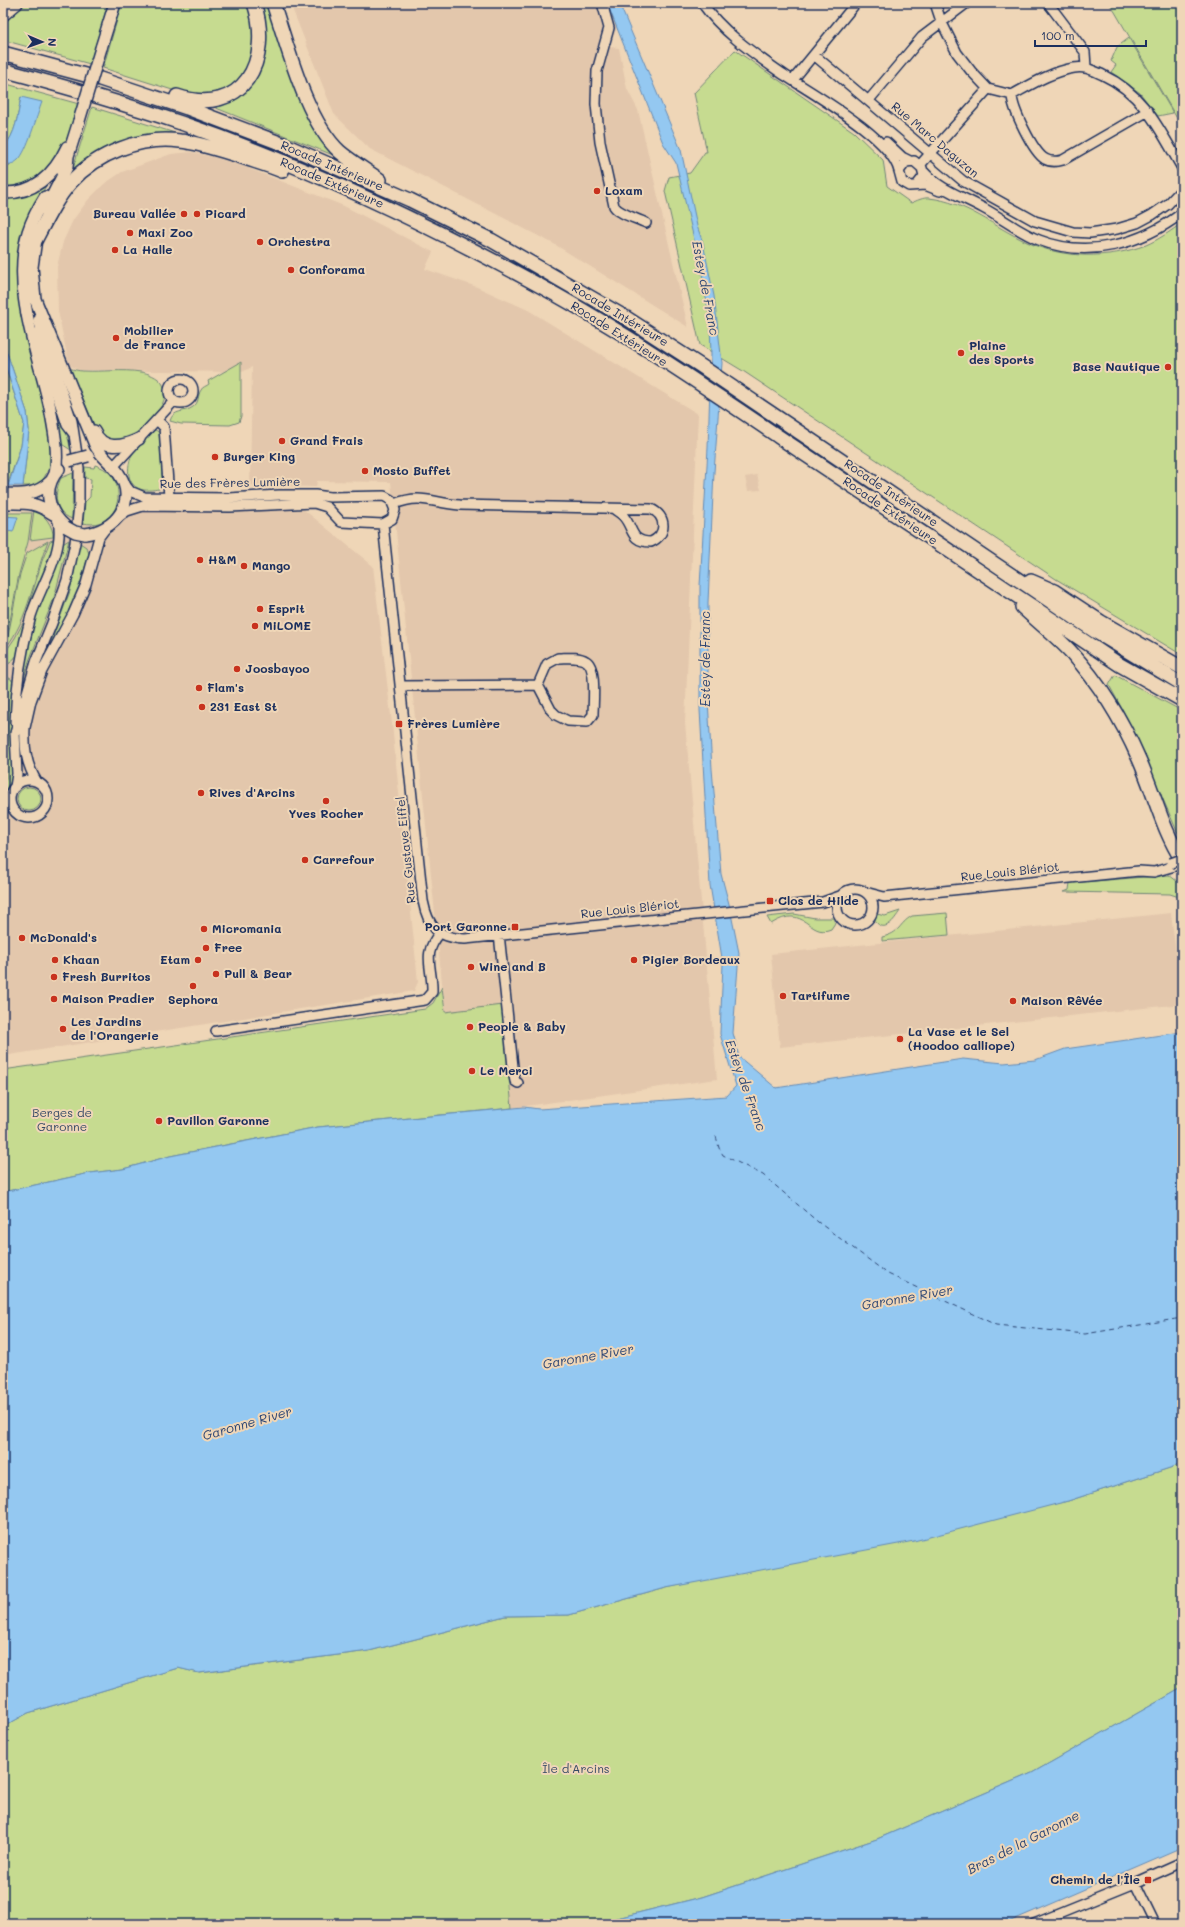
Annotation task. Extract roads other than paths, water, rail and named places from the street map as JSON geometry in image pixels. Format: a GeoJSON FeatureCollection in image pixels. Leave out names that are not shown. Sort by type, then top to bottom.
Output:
{"type":"FeatureCollection","features":[{"type":"Feature","properties":{"kind":"highway"},"geometry":{"type":"LineString","coordinates":[[3,14],[16,3]]}},
{"type":"Feature","properties":{"kind":"highway"},"geometry":{"type":"LineString","coordinates":[[3,49],[46,56],[190,100],[209,101],[233,92],[246,81],[255,68],[259,54],[260,35],[258,14],[254,3]]}},
{"type":"Feature","properties":{"kind":"highway"},"geometry":{"type":"LineString","coordinates":[[272,3],[306,100],[320,128],[340,152],[410,200]]}},
{"type":"Feature","properties":{"kind":"highway","name":"Rocade Intérieure"},"geometry":{"type":"LineString","coordinates":[[3,53],[100,79],[187,108],[285,145],[410,200],[490,240],[628,319],[733,386],[1128,652],[1182,684]]}},
{"type":"Feature","properties":{"kind":"highway","name":"Rocade Extérieure"},"geometry":{"type":"LineString","coordinates":[[3,70],[142,110],[184,124],[280,161],[404,215],[544,288],[623,335],[700,384],[1120,665],[1182,700]]}},
{"type":"Feature","properties":{"kind":"highway"},"geometry":{"type":"LineString","coordinates":[[3,77],[118,109],[142,110]]}},
{"type":"Feature","properties":{"kind":"highway"},"geometry":{"type":"LineString","coordinates":[[36,239],[55,203],[71,182],[81,173],[119,149],[146,142],[163,140],[179,141],[214,148],[277,169],[341,195],[404,215]]}},
{"type":"Feature","properties":{"kind":"highway"},"geometry":{"type":"LineString","coordinates":[[1002,568],[1054,591],[1101,622],[1182,668]]}},
{"type":"Feature","properties":{"kind":"highway"},"geometry":{"type":"LineString","coordinates":[[992,579],[1070,651],[1108,698],[1140,760],[1178,863]]}},
{"type":"Feature","properties":{"kind":"main road"},"geometry":{"type":"LineString","coordinates":[[3,503],[40,505],[75,532],[85,534],[96,533],[105,529],[118,517],[125,501],[124,482],[95,445],[70,386],[30,300],[23,265],[28,234],[33,217],[68,156],[115,3]]}},
{"type":"Feature","properties":{"kind":"main road"},"geometry":{"type":"LineString","coordinates":[[3,193],[14,193],[28,190],[48,175],[65,152],[79,122]]}},
{"type":"Feature","properties":{"kind":"main road"},"geometry":{"type":"LineString","coordinates":[[59,521],[48,499],[53,477],[56,447],[54,432],[40,365],[27,318],[30,300],[32,267],[40,220],[67,167],[68,156]]}},
{"type":"Feature","properties":{"kind":"main road"},"geometry":{"type":"LineString","coordinates":[[70,386],[83,405],[94,432],[102,442],[116,446],[128,444],[139,439]]}},
{"type":"Feature","properties":{"kind":"main road"},"geometry":{"type":"LineString","coordinates":[[3,494],[34,493],[46,486],[69,461],[88,456],[110,464]]}},
{"type":"Feature","properties":{"kind":"street"},"geometry":{"type":"LineString","coordinates":[[602,3],[607,16],[609,28],[596,77],[596,104],[600,142],[614,206],[620,213],[630,215],[646,223]]}},
{"type":"Feature","properties":{"kind":"street"},"geometry":{"type":"LineString","coordinates":[[702,3],[724,29],[863,128],[896,162],[902,182],[909,186],[929,186],[960,197]]}},
{"type":"Feature","properties":{"kind":"street"},"geometry":{"type":"LineString","coordinates":[[794,78],[856,3]]}},
{"type":"Feature","properties":{"kind":"street"},"geometry":{"type":"LineString","coordinates":[[935,3],[941,21],[957,53],[988,89],[1012,95],[1053,74],[1074,68],[1086,67],[1116,81],[1128,90],[1148,111],[1182,168]]}},
{"type":"Feature","properties":{"kind":"street"},"geometry":{"type":"LineString","coordinates":[[869,100],[922,37],[941,21],[967,3]]}},
{"type":"Feature","properties":{"kind":"street"},"geometry":{"type":"LineString","coordinates":[[1048,3],[1085,52],[1086,67]]}},
{"type":"Feature","properties":{"kind":"street","name":"Rue Marc Daguzan"},"geometry":{"type":"LineString","coordinates":[[814,54],[971,186],[1035,221],[1073,232],[1103,231],[1137,223],[1168,204],[1182,189]]}},
{"type":"Feature","properties":{"kind":"street"},"geometry":{"type":"LineString","coordinates":[[794,78],[864,122],[899,154],[922,168],[931,180],[1036,238],[1072,247],[1095,248],[1132,241],[1164,227],[1182,213]]}},
{"type":"Feature","properties":{"kind":"street"},"geometry":{"type":"LineString","coordinates":[[917,185],[922,180],[922,168],[932,152],[988,89]]}},
{"type":"Feature","properties":{"kind":"street"},"geometry":{"type":"LineString","coordinates":[[1012,95],[1012,100],[1018,114],[1038,154],[1052,161],[1063,160],[1148,111]]}},
{"type":"Feature","properties":{"kind":"street"},"geometry":{"type":"LineString","coordinates":[[899,171],[903,164],[910,161]]}},
{"type":"Feature","properties":{"kind":"street"},"geometry":{"type":"LineString","coordinates":[[15,733],[36,662],[67,580],[75,543],[80,487],[77,449],[73,434],[67,425],[30,300]]}},
{"type":"Feature","properties":{"kind":"street"},"geometry":{"type":"LineString","coordinates":[[110,464],[139,439],[174,401]]}},
{"type":"Feature","properties":{"kind":"street"},"geometry":{"type":"LineString","coordinates":[[157,420],[164,427],[169,497]]}},
{"type":"Feature","properties":{"kind":"street","name":"Rue des Frères Lumière"},"geometry":{"type":"LineString","coordinates":[[124,482],[130,492],[138,496],[229,498],[279,495],[342,497],[384,496],[388,497],[394,504]]}},
{"type":"Feature","properties":{"kind":"street"},"geometry":{"type":"LineString","coordinates":[[334,514],[335,503],[342,497]]}},
{"type":"Feature","properties":{"kind":"street"},"geometry":{"type":"LineString","coordinates":[[383,524],[392,519],[395,510],[394,504],[418,498],[454,505],[644,509],[657,512],[661,516],[663,523],[660,535],[651,542],[639,540],[632,533],[624,516],[614,509]]}},
{"type":"Feature","properties":{"kind":"street","name":"Rue des Frères Lumière"},"geometry":{"type":"LineString","coordinates":[[118,517],[126,511],[143,506],[230,507],[280,503],[318,503],[327,506],[334,514],[336,519],[346,523],[383,524]]}},
{"type":"Feature","properties":{"kind":"street"},"geometry":{"type":"LineString","coordinates":[[3,800],[13,789],[25,780],[37,782],[42,785],[48,795],[48,800],[45,811],[32,819],[20,817],[10,803],[13,789],[17,774],[15,733],[16,693],[24,641],[37,598],[58,548],[60,529],[59,521]]}},
{"type":"Feature","properties":{"kind":"street","name":"Rue Gustave Eiffel"},"geometry":{"type":"LineString","coordinates":[[383,524],[423,901],[430,923],[440,933]]}},
{"type":"Feature","properties":{"kind":"street"},"geometry":{"type":"LineString","coordinates":[[24,732],[31,701],[42,671],[73,614],[86,584],[98,537],[105,529]]}},
{"type":"Feature","properties":{"kind":"street"},"geometry":{"type":"LineString","coordinates":[[578,658],[586,661],[591,665],[593,673],[593,715],[591,719],[587,722],[568,721],[556,715],[543,696],[538,685],[546,664],[552,660],[578,658]]}},
{"type":"Feature","properties":{"kind":"street"},"geometry":{"type":"LineString","coordinates":[[401,686],[538,685]]}},
{"type":"Feature","properties":{"kind":"street"},"geometry":{"type":"LineString","coordinates":[[25,700],[24,732],[26,760],[37,782]]}},
{"type":"Feature","properties":{"kind":"street"},"geometry":{"type":"LineString","coordinates":[[3,809],[16,813]]}},
{"type":"Feature","properties":{"kind":"street","name":"Rue Louis Blériot"},"geometry":{"type":"LineString","coordinates":[[865,892],[884,897],[1139,871],[1178,863]]}},
{"type":"Feature","properties":{"kind":"street"},"geometry":{"type":"LineString","coordinates":[[838,912],[838,901],[840,896],[844,892],[855,888],[865,892],[872,899],[873,909]]}},
{"type":"Feature","properties":{"kind":"street","name":"Rue Louis Blériot"},"geometry":{"type":"LineString","coordinates":[[440,933],[455,939],[823,902],[840,896]]}},
{"type":"Feature","properties":{"kind":"street"},"geometry":{"type":"LineString","coordinates":[[823,902],[830,904],[846,922],[858,924],[868,919],[873,909],[884,897]]}},
{"type":"Feature","properties":{"kind":"street"},"geometry":{"type":"LineString","coordinates":[[216,1032],[425,1000],[432,992],[429,952],[430,947],[440,933]]}},
{"type":"Feature","properties":{"kind":"street"},"geometry":{"type":"LineString","coordinates":[[499,934],[514,1076],[515,1081],[518,1083]]}},
{"type":"Feature","properties":{"kind":"street"},"geometry":{"type":"LineString","coordinates":[[1034,1924],[1136,1883],[1182,1862]]}},
{"type":"Feature","properties":{"kind":"street"},"geometry":{"type":"LineString","coordinates":[[1136,1883],[1155,1924]]}},
{"type":"Feature","properties":{"kind":"water"},"geometry":{"type":"Polygon","coordinates":[[[607,3],[619,3],[681,150],[714,296],[722,363],[714,472],[708,602],[708,700],[721,874],[739,953],[733,1033],[739,1057],[776,1088],[963,1059],[1004,1063],[1035,1060],[1065,1049],[1182,1032],[1182,1464],[1068,1501],[914,1541],[666,1588],[569,1615],[505,1616],[369,1651],[199,1673],[178,1668],[28,1713],[3,1727],[3,1192],[90,1173],[123,1169],[170,1156],[318,1127],[524,1107],[539,1109],[727,1096],[736,1086],[720,1034],[723,964],[710,885],[700,710],[700,586],[708,448],[711,355],[710,322],[702,273],[676,163],[663,143],[607,3]]]}},
{"type":"Feature","properties":{"kind":"water"},"geometry":{"type":"Polygon","coordinates":[[[21,97],[42,102],[28,142],[21,156],[15,162],[3,165],[3,147],[14,131],[21,97]]]}},
{"type":"Feature","properties":{"kind":"water"},"geometry":{"type":"Polygon","coordinates":[[[3,341],[27,412],[29,430],[23,486],[8,486],[21,446],[24,423],[3,359],[3,341]]]}},
{"type":"Feature","properties":{"kind":"water"},"geometry":{"type":"Polygon","coordinates":[[[3,516],[18,517],[13,532],[3,530],[3,516]]]}},
{"type":"Feature","properties":{"kind":"water","name":"Bras de la Garonne"},"geometry":{"type":"Polygon","coordinates":[[[1182,1688],[1182,1847],[1004,1924],[593,1924],[702,1897],[877,1839],[1032,1773],[1182,1688]]]}},
{"type":"Feature","properties":{"kind":"place","name":"Loxam"},"geometry":{"type":"Point","coordinates":[597,191]}},
{"type":"Feature","properties":{"kind":"place","name":"Bureau Vallée"},"geometry":{"type":"Point","coordinates":[184,214]}},
{"type":"Feature","properties":{"kind":"place","name":"Picard"},"geometry":{"type":"Point","coordinates":[197,214]}},
{"type":"Feature","properties":{"kind":"place","name":"Maxi Zoo"},"geometry":{"type":"Point","coordinates":[130,233]}},
{"type":"Feature","properties":{"kind":"place","name":"Orchestra"},"geometry":{"type":"Point","coordinates":[260,242]}},
{"type":"Feature","properties":{"kind":"place","name":"La Halle"},"geometry":{"type":"Point","coordinates":[115,250]}},
{"type":"Feature","properties":{"kind":"place","name":"Conforama"},"geometry":{"type":"Point","coordinates":[291,270]}},
{"type":"Feature","properties":{"kind":"place","name":"Mobilier de France"},"geometry":{"type":"Point","coordinates":[116,338]}},
{"type":"Feature","properties":{"kind":"place","name":"Plaine des Sports"},"geometry":{"type":"Point","coordinates":[961,353]}},
{"type":"Feature","properties":{"kind":"place","name":"Base Nautique"},"geometry":{"type":"Point","coordinates":[1168,367]}},
{"type":"Feature","properties":{"kind":"place","name":"Grand Frais"},"geometry":{"type":"Point","coordinates":[282,441]}},
{"type":"Feature","properties":{"kind":"place","name":"Burger King"},"geometry":{"type":"Point","coordinates":[215,457]}},
{"type":"Feature","properties":{"kind":"place","name":"Mosto Buffet"},"geometry":{"type":"Point","coordinates":[365,471]}},
{"type":"Feature","properties":{"kind":"place","name":"H&M"},"geometry":{"type":"Point","coordinates":[200,560]}},
{"type":"Feature","properties":{"kind":"place","name":"Mango"},"geometry":{"type":"Point","coordinates":[244,566]}},
{"type":"Feature","properties":{"kind":"place","name":"Esprit"},"geometry":{"type":"Point","coordinates":[260,609]}},
{"type":"Feature","properties":{"kind":"place","name":"MiLOME"},"geometry":{"type":"Point","coordinates":[255,626]}},
{"type":"Feature","properties":{"kind":"place","name":"Joosbayoo"},"geometry":{"type":"Point","coordinates":[237,669]}},
{"type":"Feature","properties":{"kind":"place","name":"Flam's"},"geometry":{"type":"Point","coordinates":[199,688]}},
{"type":"Feature","properties":{"kind":"place","name":"231 East St"},"geometry":{"type":"Point","coordinates":[202,707]}},
{"type":"Feature","properties":{"kind":"place","name":"Frères Lumière"},"geometry":{"type":"Point","coordinates":[399,724]}},
{"type":"Feature","properties":{"kind":"place","name":"Rives d'Arcins"},"geometry":{"type":"Point","coordinates":[201,793]}},
{"type":"Feature","properties":{"kind":"place","name":"Yves Rocher"},"geometry":{"type":"Point","coordinates":[326,801]}},
{"type":"Feature","properties":{"kind":"place","name":"Carrefour"},"geometry":{"type":"Point","coordinates":[305,860]}},
{"type":"Feature","properties":{"kind":"place","name":"Clos de Hilde"},"geometry":{"type":"Point","coordinates":[770,901]}},
{"type":"Feature","properties":{"kind":"place","name":"Port Garonne"},"geometry":{"type":"Point","coordinates":[515,927]}},
{"type":"Feature","properties":{"kind":"place","name":"Micromania"},"geometry":{"type":"Point","coordinates":[204,929]}},
{"type":"Feature","properties":{"kind":"place","name":"McDonald's"},"geometry":{"type":"Point","coordinates":[22,938]}},
{"type":"Feature","properties":{"kind":"place","name":"Free"},"geometry":{"type":"Point","coordinates":[206,948]}},
{"type":"Feature","properties":{"kind":"place","name":"Khaan"},"geometry":{"type":"Point","coordinates":[55,960]}},
{"type":"Feature","properties":{"kind":"place","name":"Etam"},"geometry":{"type":"Point","coordinates":[198,960]}},
{"type":"Feature","properties":{"kind":"place","name":"Pigier Bordeaux"},"geometry":{"type":"Point","coordinates":[634,960]}},
{"type":"Feature","properties":{"kind":"place","name":"Wine and B"},"geometry":{"type":"Point","coordinates":[471,967]}},
{"type":"Feature","properties":{"kind":"place","name":"Pull & Bear"},"geometry":{"type":"Point","coordinates":[216,974]}},
{"type":"Feature","properties":{"kind":"place","name":"Fresh Burritos"},"geometry":{"type":"Point","coordinates":[54,977]}},
{"type":"Feature","properties":{"kind":"place","name":"Sephora"},"geometry":{"type":"Point","coordinates":[193,986]}},
{"type":"Feature","properties":{"kind":"place","name":"Tartifume"},"geometry":{"type":"Point","coordinates":[783,996]}},
{"type":"Feature","properties":{"kind":"place","name":"Maison Pradier"},"geometry":{"type":"Point","coordinates":[54,999]}},
{"type":"Feature","properties":{"kind":"place","name":"Maison RêVée"},"geometry":{"type":"Point","coordinates":[1013,1001]}},
{"type":"Feature","properties":{"kind":"place","name":"People & Baby"},"geometry":{"type":"Point","coordinates":[470,1027]}},
{"type":"Feature","properties":{"kind":"place","name":"Les Jardins de l'Orangerie"},"geometry":{"type":"Point","coordinates":[63,1029]}},
{"type":"Feature","properties":{"kind":"place","name":"La Vase et le Sel (Hoodoo calliope)"},"geometry":{"type":"Point","coordinates":[900,1039]}},
{"type":"Feature","properties":{"kind":"place","name":"Le Merci"},"geometry":{"type":"Point","coordinates":[472,1071]}},
{"type":"Feature","properties":{"kind":"place","name":"Pavillon Garonne"},"geometry":{"type":"Point","coordinates":[159,1121]}},
{"type":"Feature","properties":{"kind":"place","name":"Chemin de l'Île"},"geometry":{"type":"Point","coordinates":[1148,1880]}},
{"type":"Feature","properties":{"kind":"water label","name":"Estey de Franc"},"geometry":{"type":"Point","coordinates":[706,288]}},
{"type":"Feature","properties":{"kind":"water label","name":"Estey de Franc"},"geometry":{"type":"Point","coordinates":[705,659]}},
{"type":"Feature","properties":{"kind":"water label","name":"Estey de Franc"},"geometry":{"type":"Point","coordinates":[746,1085]}},
{"type":"Feature","properties":{"kind":"water label","name":"Garonne River"},"geometry":{"type":"Point","coordinates":[907,1297]}},
{"type":"Feature","properties":{"kind":"water label","name":"Garonne River"},"geometry":{"type":"Point","coordinates":[588,1356]}},
{"type":"Feature","properties":{"kind":"water label","name":"Garonne River"},"geometry":{"type":"Point","coordinates":[247,1423]}},
{"type":"Feature","properties":{"kind":"park label","name":"Berges de Garonne"},"geometry":{"type":"Point","coordinates":[62,1120]}},
{"type":"Feature","properties":{"kind":"park label","name":"Île d'Arcins"},"geometry":{"type":"Point","coordinates":[576,1769]}}]}
